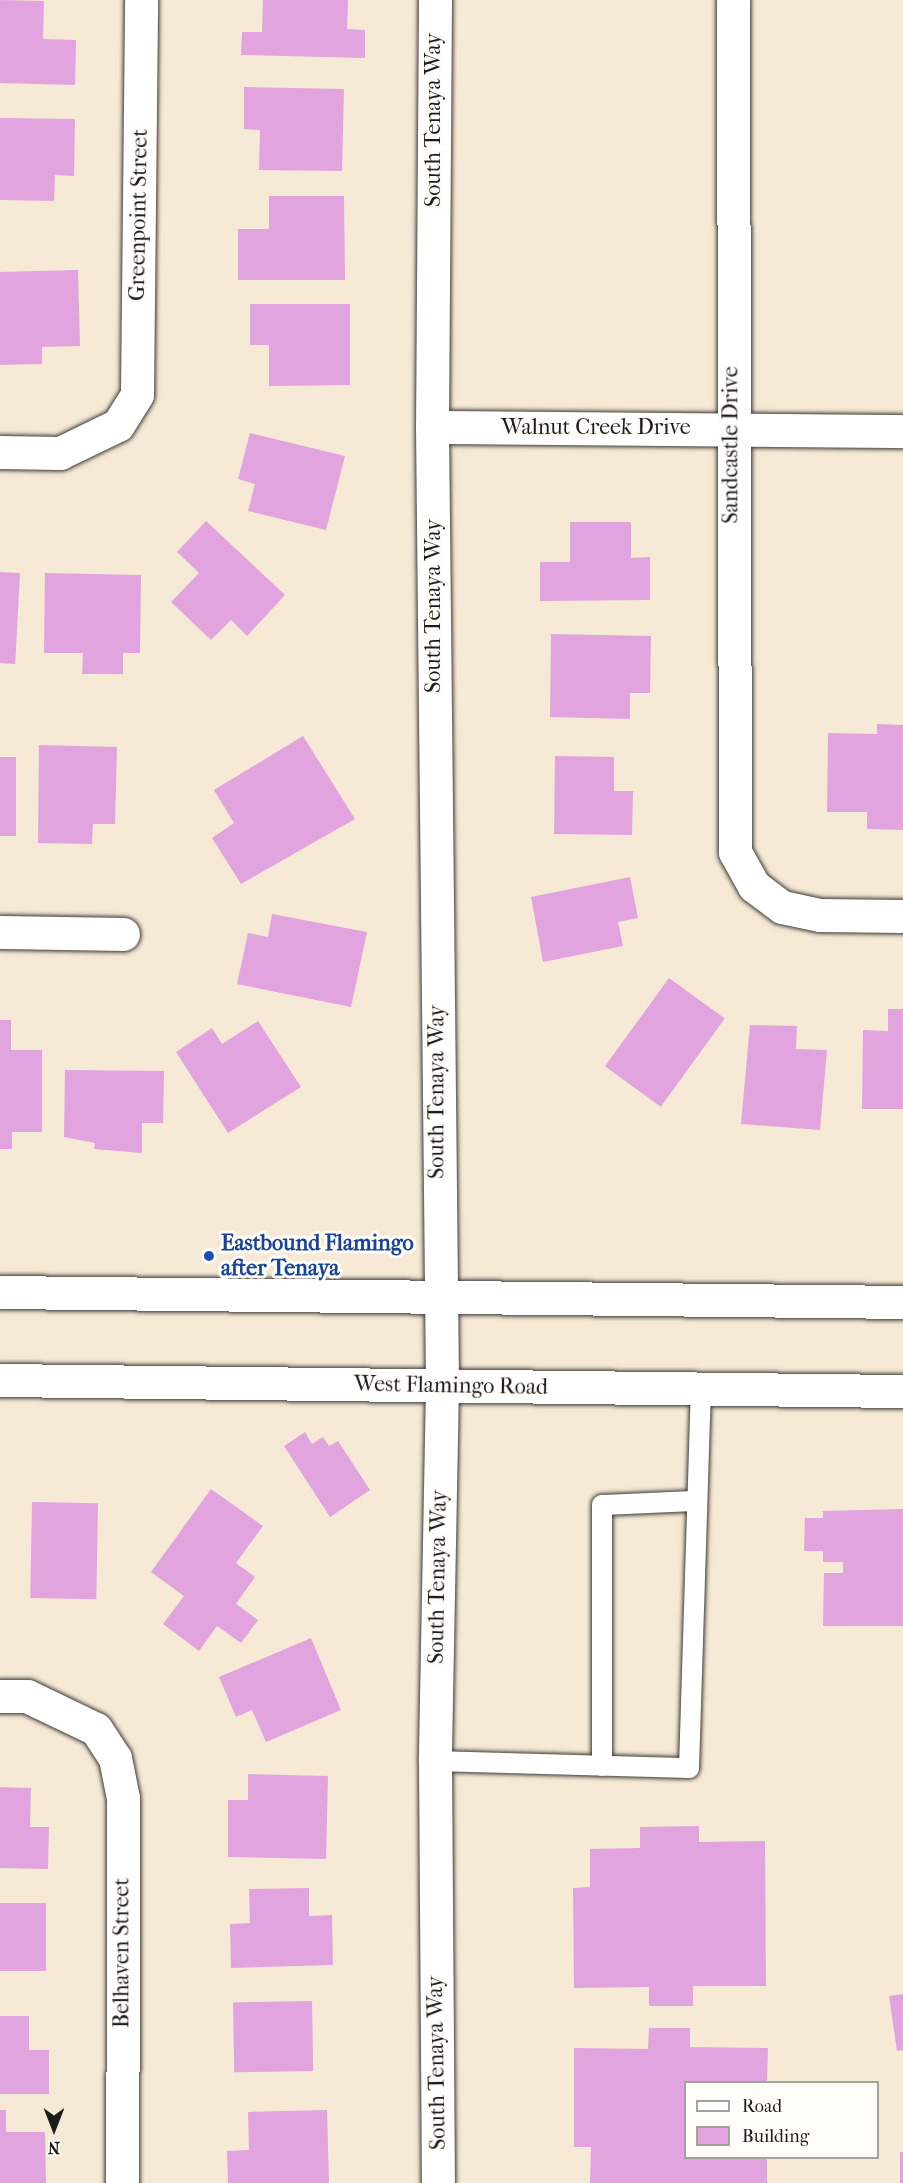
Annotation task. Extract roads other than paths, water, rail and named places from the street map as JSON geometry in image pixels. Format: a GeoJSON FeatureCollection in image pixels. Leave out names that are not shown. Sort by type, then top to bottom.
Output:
{"type":"FeatureCollection","features":[{"type":"Feature","properties":{"kind":"street","name":"Greenpoint Street"},"geometry":{"type":"LineString","coordinates":[[0,452],[60,453],[118,425],[137,394],[141,0]]}},
{"type":"Feature","properties":{"kind":"street","name":"South Tenaya Way"},"geometry":{"type":"LineString","coordinates":[[435,0],[432,427],[439,1298],[442,1386],[435,1761],[438,2183]]}},
{"type":"Feature","properties":{"kind":"street","name":"Sandcastle Drive"},"geometry":{"type":"LineString","coordinates":[[733,0],[731,429],[735,852],[754,886],[782,908],[820,915],[903,916]]}},
{"type":"Feature","properties":{"kind":"street","name":"Walnut Creek Drive"},"geometry":{"type":"LineString","coordinates":[[432,427],[903,430]]}},
{"type":"Feature","properties":{"kind":"street"},"geometry":{"type":"LineString","coordinates":[[0,932],[123,934]]}},
{"type":"Feature","properties":{"kind":"street"},"geometry":{"type":"LineString","coordinates":[[0,1292],[903,1302]]}},
{"type":"Feature","properties":{"kind":"street","name":"West Flamingo Road"},"geometry":{"type":"LineString","coordinates":[[0,1380],[903,1391]]}},
{"type":"Feature","properties":{"kind":"street","name":"Belhaven Street"},"geometry":{"type":"LineString","coordinates":[[0,1696],[27,1696],[96,1729],[115,1758],[123,1798],[122,2183]]}},
{"type":"Feature","properties":{"kind":"lane"},"geometry":{"type":"LineString","coordinates":[[435,1761],[689,1768],[695,1501],[701,1389]]}},
{"type":"Feature","properties":{"kind":"lane"},"geometry":{"type":"LineString","coordinates":[[602,1766],[602,1505],[695,1501]]}},
{"type":"Feature","properties":{"kind":"place","name":"Eastbound Flamingo after Tenaya"},"geometry":{"type":"Point","coordinates":[209,1256]}}]}
